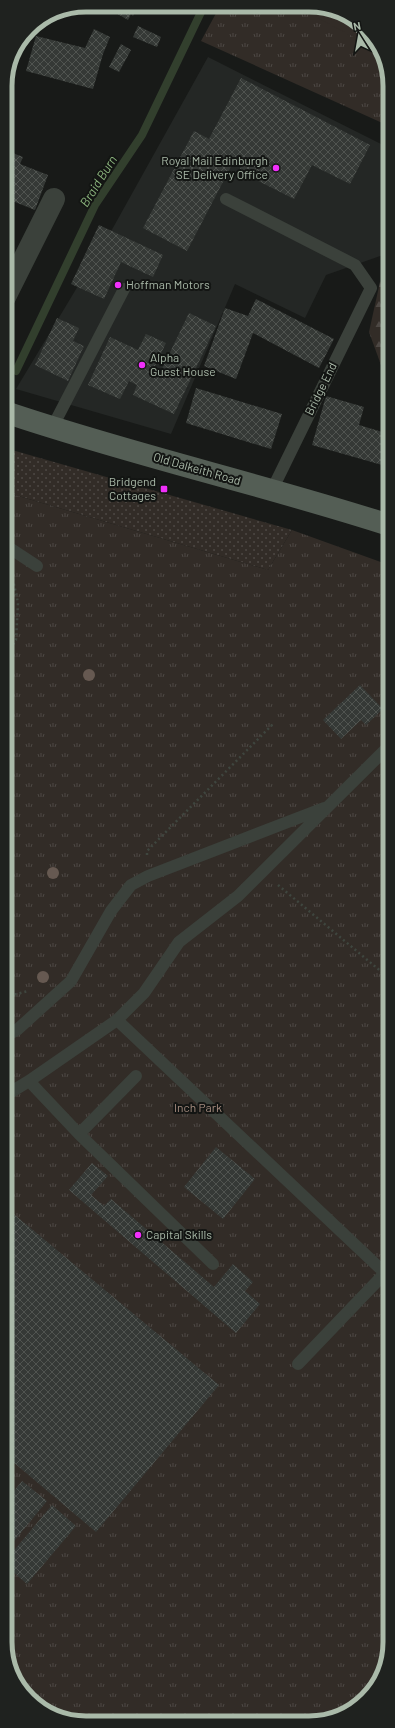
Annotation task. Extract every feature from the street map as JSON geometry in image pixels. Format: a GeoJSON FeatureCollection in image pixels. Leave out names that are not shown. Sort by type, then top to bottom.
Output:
{"type":"FeatureCollection","features":[{"type":"Feature","properties":{"kind":"main road","name":"Old Dalkeith Road"},"geometry":{"type":"LineString","coordinates":[[12,414],[52,428],[272,490],[383,523]]}},
{"type":"Feature","properties":{"kind":"street"},"geometry":{"type":"LineString","coordinates":[[12,283],[54,199]]}},
{"type":"Feature","properties":{"kind":"lane","name":"Bridge End"},"geometry":{"type":"LineString","coordinates":[[226,199],[355,265],[371,288],[272,490]]}},
{"type":"Feature","properties":{"kind":"lane"},"geometry":{"type":"LineString","coordinates":[[52,428],[124,289]]}},
{"type":"Feature","properties":{"kind":"lane"},"geometry":{"type":"LineString","coordinates":[[12,550],[37,566]]}},
{"type":"Feature","properties":{"kind":"lane"},"geometry":{"type":"LineString","coordinates":[[12,1091],[117,1020],[144,993],[179,942],[238,896],[383,752]]}},
{"type":"Feature","properties":{"kind":"lane"},"geometry":{"type":"LineString","coordinates":[[12,1032],[18,1029],[71,981],[111,911],[131,885],[148,876],[329,806]]}},
{"type":"Feature","properties":{"kind":"lane"},"geometry":{"type":"LineString","coordinates":[[117,1020],[383,1272]]}},
{"type":"Feature","properties":{"kind":"lane"},"geometry":{"type":"LineString","coordinates":[[80,1134],[136,1076]]}},
{"type":"Feature","properties":{"kind":"lane"},"geometry":{"type":"LineString","coordinates":[[29,1081],[80,1134],[213,1264]]}},
{"type":"Feature","properties":{"kind":"lane"},"geometry":{"type":"LineString","coordinates":[[298,1364],[383,1276]]}},
{"type":"Feature","properties":{"kind":"path"},"geometry":{"type":"LineString","coordinates":[[12,576],[18,603],[16,640],[12,646]]}},
{"type":"Feature","properties":{"kind":"path"},"geometry":{"type":"LineString","coordinates":[[148,876],[147,851],[273,724]]}},
{"type":"Feature","properties":{"kind":"path"},"geometry":{"type":"LineString","coordinates":[[263,871],[383,973]]}},
{"type":"Feature","properties":{"kind":"shaded area"},"geometry":{"type":"Polygon","coordinates":[[[208,57],[383,145],[383,255],[326,275],[305,318],[235,284],[171,434],[16,389],[114,226],[208,57]]]}},
{"type":"Feature","properties":{"kind":"green space"},"geometry":{"type":"Polygon","coordinates":[[[217,12],[314,12],[323,13],[346,22],[354,27],[368,41],[377,58],[383,86],[383,123],[201,41],[217,12]]]}},
{"type":"Feature","properties":{"kind":"green space"},"geometry":{"type":"Polygon","coordinates":[[[319,13],[323,13],[346,22],[354,27],[368,41],[371,46],[316,17],[319,13]]]}},
{"type":"Feature","properties":{"kind":"green space"},"geometry":{"type":"Polygon","coordinates":[[[383,280],[383,366],[381,365],[369,332],[380,282],[383,280]]]}},
{"type":"Feature","properties":{"kind":"green space"},"geometry":{"type":"Polygon","coordinates":[[[12,450],[292,530],[268,570],[12,494],[12,450]]]}},
{"type":"Feature","properties":{"kind":"green space","name":"Inch Park"},"geometry":{"type":"Polygon","coordinates":[[[12,494],[268,570],[292,530],[383,563],[382,1656],[375,1675],[365,1691],[358,1698],[342,1708],[318,1715],[72,1715],[49,1706],[30,1691],[18,1670],[12,1642],[12,494]]]}},
{"type":"Feature","properties":{"kind":"building"},"geometry":{"type":"Polygon","coordinates":[[[114,12],[135,12],[133,16],[131,14],[128,20],[114,12]]]}},
{"type":"Feature","properties":{"kind":"building"},"geometry":{"type":"Polygon","coordinates":[[[138,26],[161,37],[157,47],[133,37],[138,26]]]}},
{"type":"Feature","properties":{"kind":"building"},"geometry":{"type":"Polygon","coordinates":[[[94,29],[110,37],[103,54],[93,89],[26,71],[36,36],[85,48],[94,29]]]}},
{"type":"Feature","properties":{"kind":"building"},"geometry":{"type":"Polygon","coordinates":[[[121,44],[131,50],[119,72],[109,67],[121,44]]]}},
{"type":"Feature","properties":{"kind":"building","name":"Royal Mail Edinburgh SE Delivery Office"},"geometry":{"type":"Polygon","coordinates":[[[241,78],[370,145],[350,184],[312,165],[294,199],[239,171],[245,159],[237,155],[187,251],[143,228],[194,131],[209,139],[241,78]]]}},
{"type":"Feature","properties":{"kind":"building"},"geometry":{"type":"Polygon","coordinates":[[[12,153],[23,157],[20,164],[48,175],[35,210],[12,201],[12,153]]]}},
{"type":"Feature","properties":{"kind":"building"},"geometry":{"type":"Polygon","coordinates":[[[99,225],[163,255],[153,277],[121,262],[104,299],[71,284],[99,225]]]}},
{"type":"Feature","properties":{"kind":"building"},"geometry":{"type":"Polygon","coordinates":[[[256,299],[334,339],[319,368],[253,333],[236,379],[204,366],[225,308],[248,316],[256,299]]]}},
{"type":"Feature","properties":{"kind":"building"},"geometry":{"type":"Polygon","coordinates":[[[189,313],[216,326],[174,414],[133,395],[137,385],[129,381],[120,399],[88,385],[110,337],[138,350],[146,334],[166,343],[154,368],[161,371],[189,313]]]}},
{"type":"Feature","properties":{"kind":"building"},"geometry":{"type":"Polygon","coordinates":[[[57,318],[79,328],[73,341],[84,346],[68,381],[35,365],[57,318]]]}},
{"type":"Feature","properties":{"kind":"building"},"geometry":{"type":"Polygon","coordinates":[[[196,388],[282,414],[271,449],[186,423],[196,388]]]}},
{"type":"Feature","properties":{"kind":"building"},"geometry":{"type":"Polygon","coordinates":[[[326,396],[364,407],[359,425],[383,432],[383,465],[312,445],[326,396]]]}},
{"type":"Feature","properties":{"kind":"building"},"geometry":{"type":"Polygon","coordinates":[[[360,685],[383,709],[366,725],[361,720],[341,739],[323,720],[360,685]]]}},
{"type":"Feature","properties":{"kind":"building"},"geometry":{"type":"Polygon","coordinates":[[[216,1147],[255,1179],[223,1219],[184,1187],[216,1147]]]}},
{"type":"Feature","properties":{"kind":"building","name":"Capital Skills"},"geometry":{"type":"Polygon","coordinates":[[[92,1163],[108,1176],[91,1195],[104,1206],[111,1199],[214,1287],[233,1264],[253,1282],[245,1291],[260,1304],[236,1333],[69,1190],[92,1163]]]}},
{"type":"Feature","properties":{"kind":"building"},"geometry":{"type":"Polygon","coordinates":[[[12,1213],[219,1385],[96,1532],[12,1461],[12,1213]]]}},
{"type":"Feature","properties":{"kind":"building"},"geometry":{"type":"Polygon","coordinates":[[[22,1481],[47,1501],[12,1544],[12,1494],[22,1481]]]}},
{"type":"Feature","properties":{"kind":"building"},"geometry":{"type":"Polygon","coordinates":[[[52,1505],[76,1526],[27,1584],[12,1571],[12,1553],[52,1505]]]}},
{"type":"Feature","properties":{"kind":"waterway","name":"Braid Burn"},"geometry":{"type":"LineString","coordinates":[[16,371],[95,205],[142,135],[201,12]]}},
{"type":"Feature","properties":{"kind":"place","name":"Royal Mail Edinburgh SE Delivery Office"},"geometry":{"type":"Point","coordinates":[276,168]}},
{"type":"Feature","properties":{"kind":"place","name":"Hoffman Motors"},"geometry":{"type":"Point","coordinates":[118,285]}},
{"type":"Feature","properties":{"kind":"place","name":"Alpha Guest House"},"geometry":{"type":"Point","coordinates":[142,365]}},
{"type":"Feature","properties":{"kind":"place","name":"Bridgend Cottages"},"geometry":{"type":"Point","coordinates":[164,489]}},
{"type":"Feature","properties":{"kind":"place","name":"Capital Skills"},"geometry":{"type":"Point","coordinates":[138,1235]}}]}
